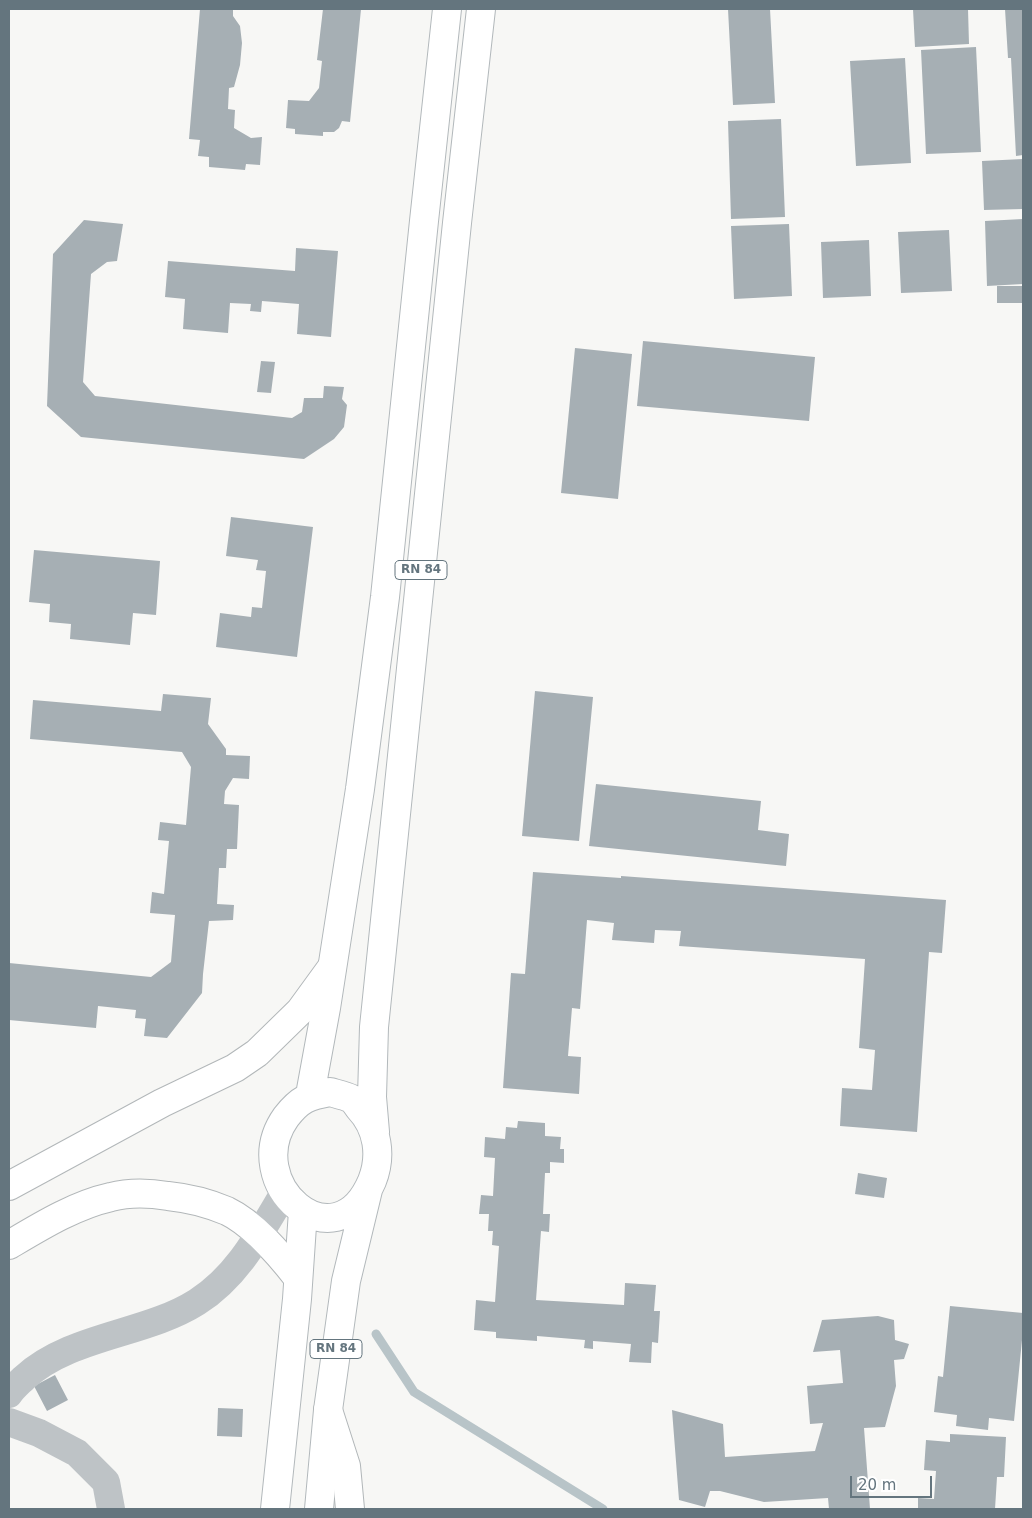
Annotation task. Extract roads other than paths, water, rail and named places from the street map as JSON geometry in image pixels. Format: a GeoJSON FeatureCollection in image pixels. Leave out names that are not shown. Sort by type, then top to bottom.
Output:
{"type":"FeatureCollection","features":[{"type":"Feature","properties":{"kind":"main road","name":"RN 84"},"geometry":{"type":"LineString","coordinates":[[310,1095],[316,1071],[360,790],[386,597],[447,9]]}},
{"type":"Feature","properties":{"kind":"main road","name":"RN 84"},"geometry":{"type":"LineString","coordinates":[[375,1132],[372,1088],[374,1027],[481,9]]}},
{"type":"Feature","properties":{"kind":"main road"},"geometry":{"type":"LineString","coordinates":[[424,221],[457,223]]}},
{"type":"Feature","properties":{"kind":"main road"},"geometry":{"type":"LineString","coordinates":[[392,530],[425,533]]}},
{"type":"Feature","properties":{"kind":"main road"},"geometry":{"type":"LineString","coordinates":[[9,1186],[162,1103],[235,1068],[256,1053],[300,1011],[332,966]]}},
{"type":"Feature","properties":{"kind":"main road"},"geometry":{"type":"LineString","coordinates":[[330,1092],[352,1100],[366,1114],[375,1132],[378,1152],[376,1172],[368,1190],[355,1206],[338,1217],[326,1219],[314,1217],[303,1211],[284,1193],[275,1171],[274,1148],[280,1126],[294,1107],[310,1095],[330,1092]]}},
{"type":"Feature","properties":{"kind":"main road","name":"RN 84"},"geometry":{"type":"LineString","coordinates":[[319,1509],[328,1410],[346,1281],[368,1190]]}},
{"type":"Feature","properties":{"kind":"main road"},"geometry":{"type":"LineString","coordinates":[[9,1245],[75,1209],[112,1196],[147,1193],[190,1199],[228,1212],[259,1234],[298,1278]]}},
{"type":"Feature","properties":{"kind":"main road","name":"RN 84"},"geometry":{"type":"LineString","coordinates":[[275,1509],[303,1211]]}},
{"type":"Feature","properties":{"kind":"main road"},"geometry":{"type":"LineString","coordinates":[[328,1410],[346,1466],[350,1509]]}},
{"type":"Feature","properties":{"kind":"lane"},"geometry":{"type":"LineString","coordinates":[[9,1394],[35,1368],[63,1353],[169,1316],[197,1302],[221,1284],[242,1261],[284,1193]]}},
{"type":"Feature","properties":{"kind":"lane"},"geometry":{"type":"LineString","coordinates":[[9,1422],[39,1433],[77,1454],[106,1482],[111,1509]]}},
{"type":"Feature","properties":{"kind":"waterway"},"geometry":{"type":"LineString","coordinates":[[376,1334],[414,1392],[603,1509]]}}]}
